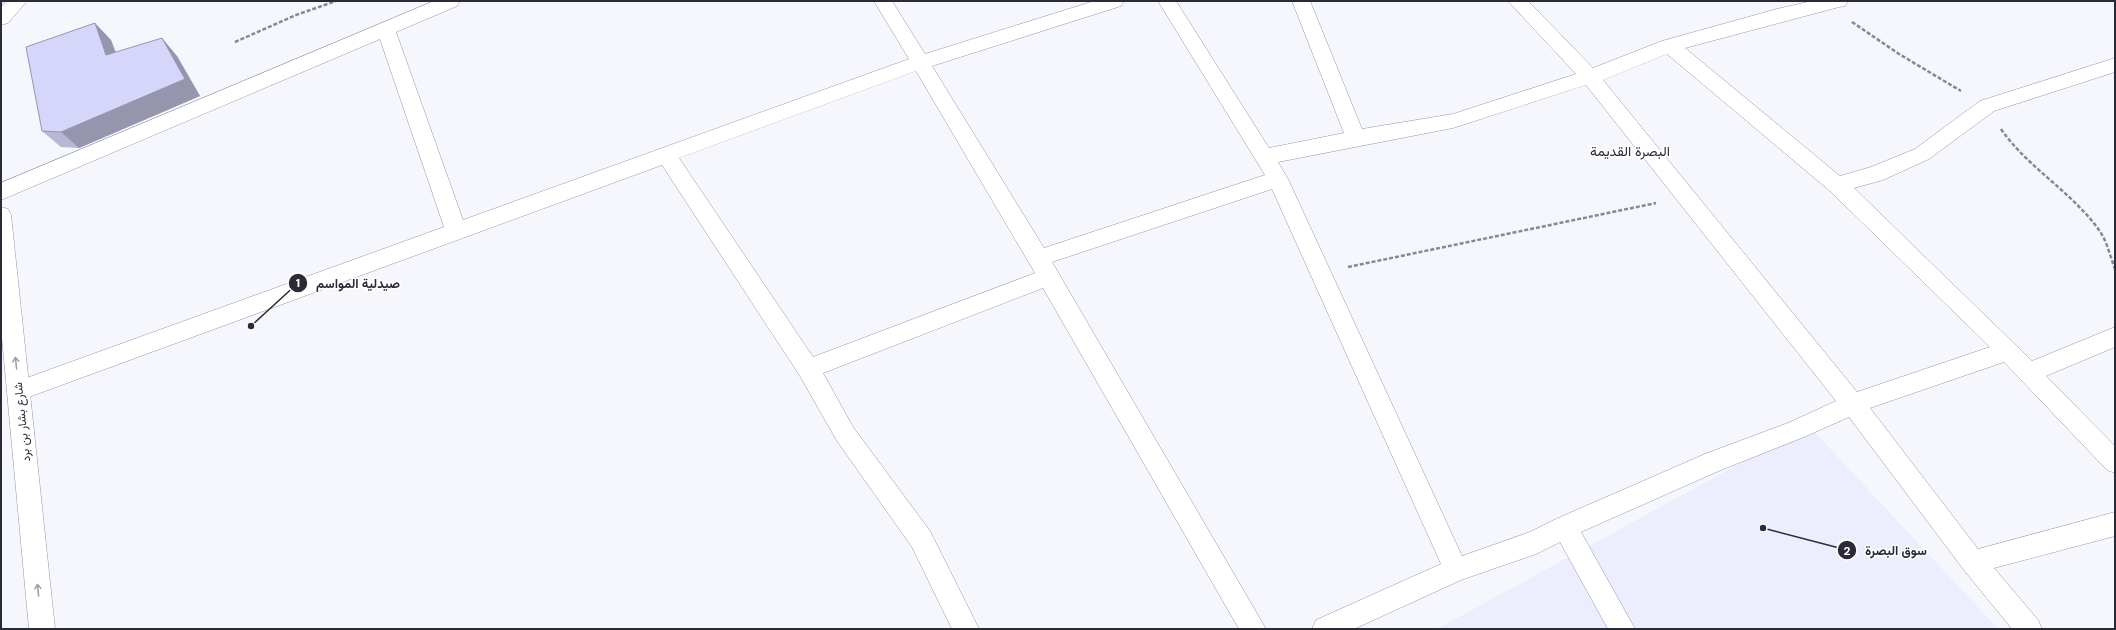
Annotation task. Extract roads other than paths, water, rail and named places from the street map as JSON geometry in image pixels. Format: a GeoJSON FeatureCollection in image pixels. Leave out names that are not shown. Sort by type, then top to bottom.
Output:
{"type":"FeatureCollection","features":[{"type":"Feature","properties":{"kind":"street"},"geometry":{"type":"LineString","coordinates":[[1,18],[18,1]]}},
{"type":"Feature","properties":{"kind":"street"},"geometry":{"type":"LineString","coordinates":[[1,192],[451,1]]}},
{"type":"Feature","properties":{"kind":"street"},"geometry":{"type":"LineString","coordinates":[[883,1],[1044,268],[1253,629]]}},
{"type":"Feature","properties":{"kind":"street"},"geometry":{"type":"LineString","coordinates":[[18,391],[919,63],[1115,1]]}},
{"type":"Feature","properties":{"kind":"street"},"geometry":{"type":"LineString","coordinates":[[1167,1],[1278,179],[1456,570]]}},
{"type":"Feature","properties":{"kind":"street"},"geometry":{"type":"LineString","coordinates":[[1301,1],[1356,138]]}},
{"type":"Feature","properties":{"kind":"street"},"geometry":{"type":"LineString","coordinates":[[1517,1],[1590,77],[1853,404],[1973,562],[2029,629]]}},
{"type":"Feature","properties":{"kind":"street"},"geometry":{"type":"LineString","coordinates":[[1264,157],[1356,138],[1453,121],[1590,77],[1772,8],[1839,1]]}},
{"type":"Feature","properties":{"kind":"street"},"geometry":{"type":"LineString","coordinates":[[386,29],[456,231]]}},
{"type":"Feature","properties":{"kind":"street"},"geometry":{"type":"LineString","coordinates":[[1669,46],[1837,185],[2007,351],[2115,462]]}},
{"type":"Feature","properties":{"kind":"street"},"geometry":{"type":"LineString","coordinates":[[1837,185],[1876,174],[1922,154],[1987,106],[2115,65]]}},
{"type":"Feature","properties":{"kind":"street"},"geometry":{"type":"LineString","coordinates":[[666,155],[808,369],[845,434],[921,539],[966,629]]}},
{"type":"Feature","properties":{"kind":"street"},"geometry":{"type":"LineString","coordinates":[[808,369],[1044,268],[1278,179]]}},
{"type":"Feature","properties":{"kind":"street","name":"شارع بشار بن برد"},"geometry":{"type":"LineString","coordinates":[[1,215],[42,629]]}},
{"type":"Feature","properties":{"kind":"street"},"geometry":{"type":"LineString","coordinates":[[2028,373],[2115,337]]}},
{"type":"Feature","properties":{"kind":"street"},"geometry":{"type":"LineString","coordinates":[[1325,629],[1456,570],[1536,542],[1565,527],[1713,462],[1796,430],[1853,404],[2007,351]]}},
{"type":"Feature","properties":{"kind":"street"},"geometry":{"type":"LineString","coordinates":[[1973,562],[2115,524]]}},
{"type":"Feature","properties":{"kind":"street"},"geometry":{"type":"LineString","coordinates":[[1565,527],[1622,629]]}},
{"type":"Feature","properties":{"kind":"place","name":"صيدلية المواسم"},"geometry":{"type":"Point","coordinates":[251,326]}},
{"type":"Feature","properties":{"kind":"place","name":"سوق البصرة"},"geometry":{"type":"Point","coordinates":[1763,528]}},
{"type":"Feature","properties":{"kind":"district","name":"البصرة القديمة"},"geometry":{"type":"Point","coordinates":[1630,151]}}]}
